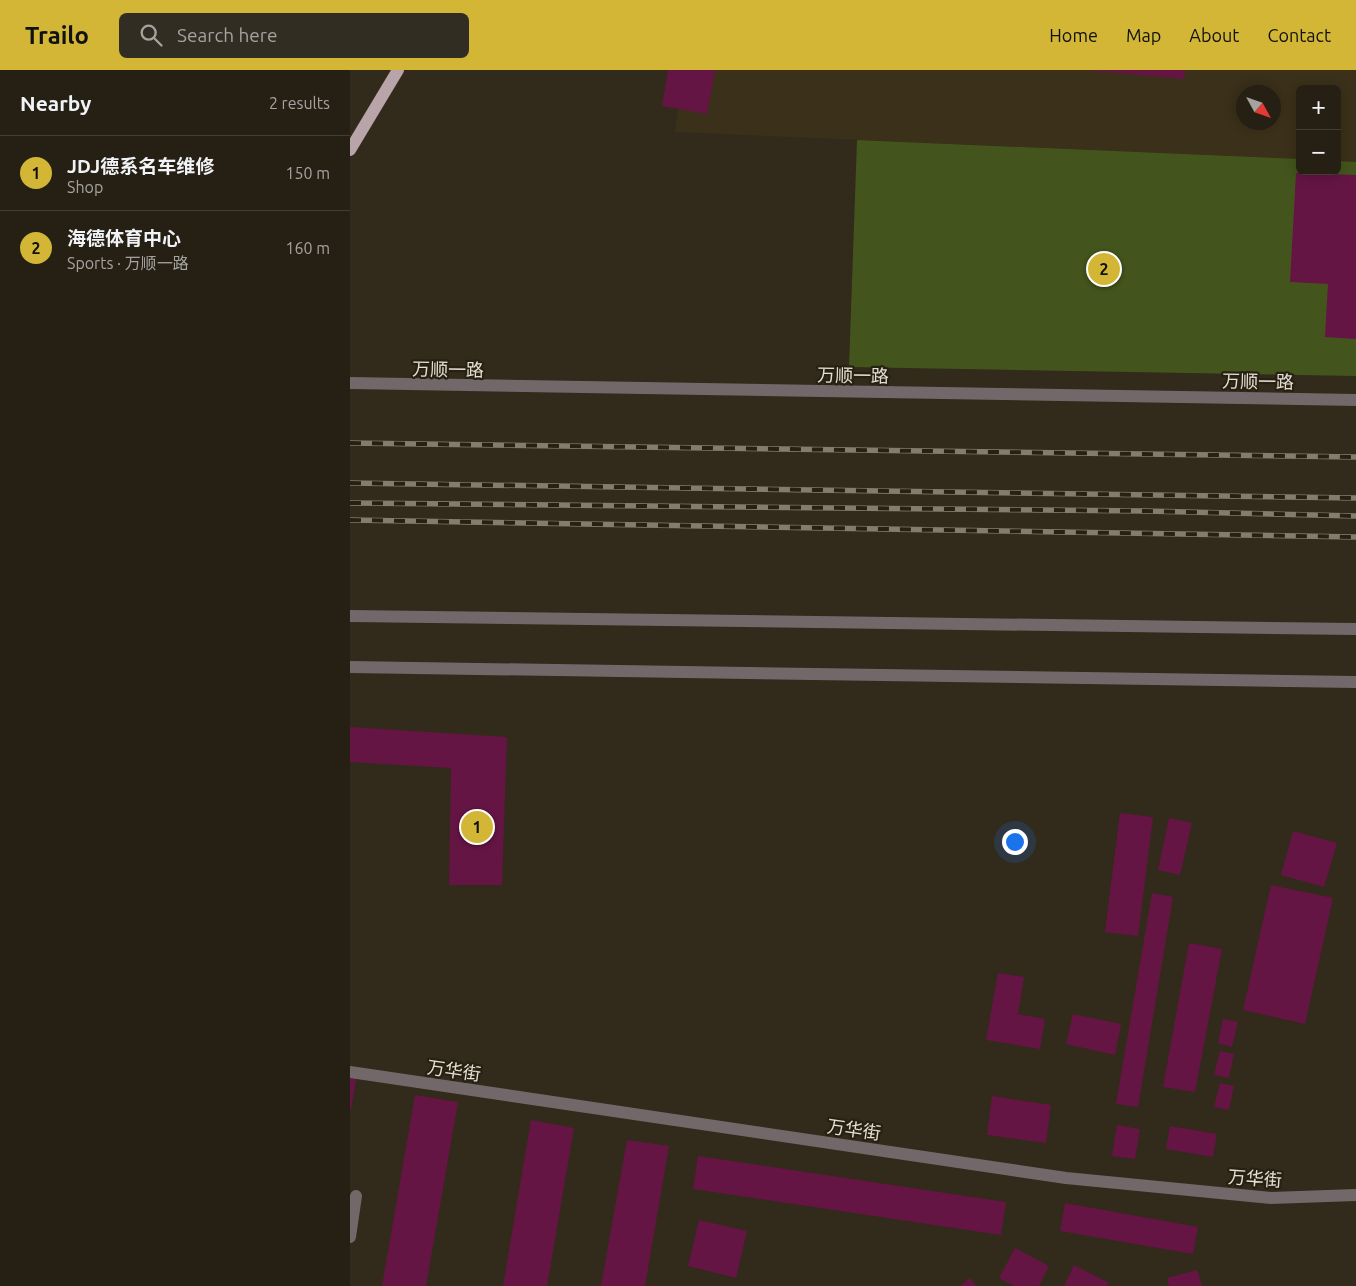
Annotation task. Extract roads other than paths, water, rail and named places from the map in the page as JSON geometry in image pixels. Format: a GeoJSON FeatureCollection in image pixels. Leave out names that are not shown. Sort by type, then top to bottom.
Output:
{"type":"FeatureCollection","features":[{"type":"Feature","properties":{"kind":"main road"},"geometry":{"type":"LineString","coordinates":[[350,150],[398,70]]}},
{"type":"Feature","properties":{"kind":"street","name":"万顺一路"},"geometry":{"type":"LineString","coordinates":[[350,383],[1356,400]]}},
{"type":"Feature","properties":{"kind":"street"},"geometry":{"type":"LineString","coordinates":[[350,616],[1356,630]]}},
{"type":"Feature","properties":{"kind":"street"},"geometry":{"type":"LineString","coordinates":[[350,667],[1356,682]]}},
{"type":"Feature","properties":{"kind":"street","name":"万华街"},"geometry":{"type":"LineString","coordinates":[[350,1072],[1066,1178],[1271,1198],[1356,1195]]}},
{"type":"Feature","properties":{"kind":"street"},"geometry":{"type":"LineString","coordinates":[[350,1237],[356,1196]]}},
{"type":"Feature","properties":{"kind":"railway"},"geometry":{"type":"LineString","coordinates":[[350,443],[1356,457]]}},
{"type":"Feature","properties":{"kind":"railway"},"geometry":{"type":"LineString","coordinates":[[350,483],[1356,498]]}},
{"type":"Feature","properties":{"kind":"railway"},"geometry":{"type":"LineString","coordinates":[[350,503],[1145,511],[1356,516]]}},
{"type":"Feature","properties":{"kind":"railway"},"geometry":{"type":"LineString","coordinates":[[350,520],[1356,537]]}},
{"type":"Feature","properties":{"kind":"place","name":"海德体育中心"},"geometry":{"type":"Point","coordinates":[1104,269]}},
{"type":"Feature","properties":{"kind":"place","name":"JDJ德系名车维修"},"geometry":{"type":"Point","coordinates":[477,827]}}]}
